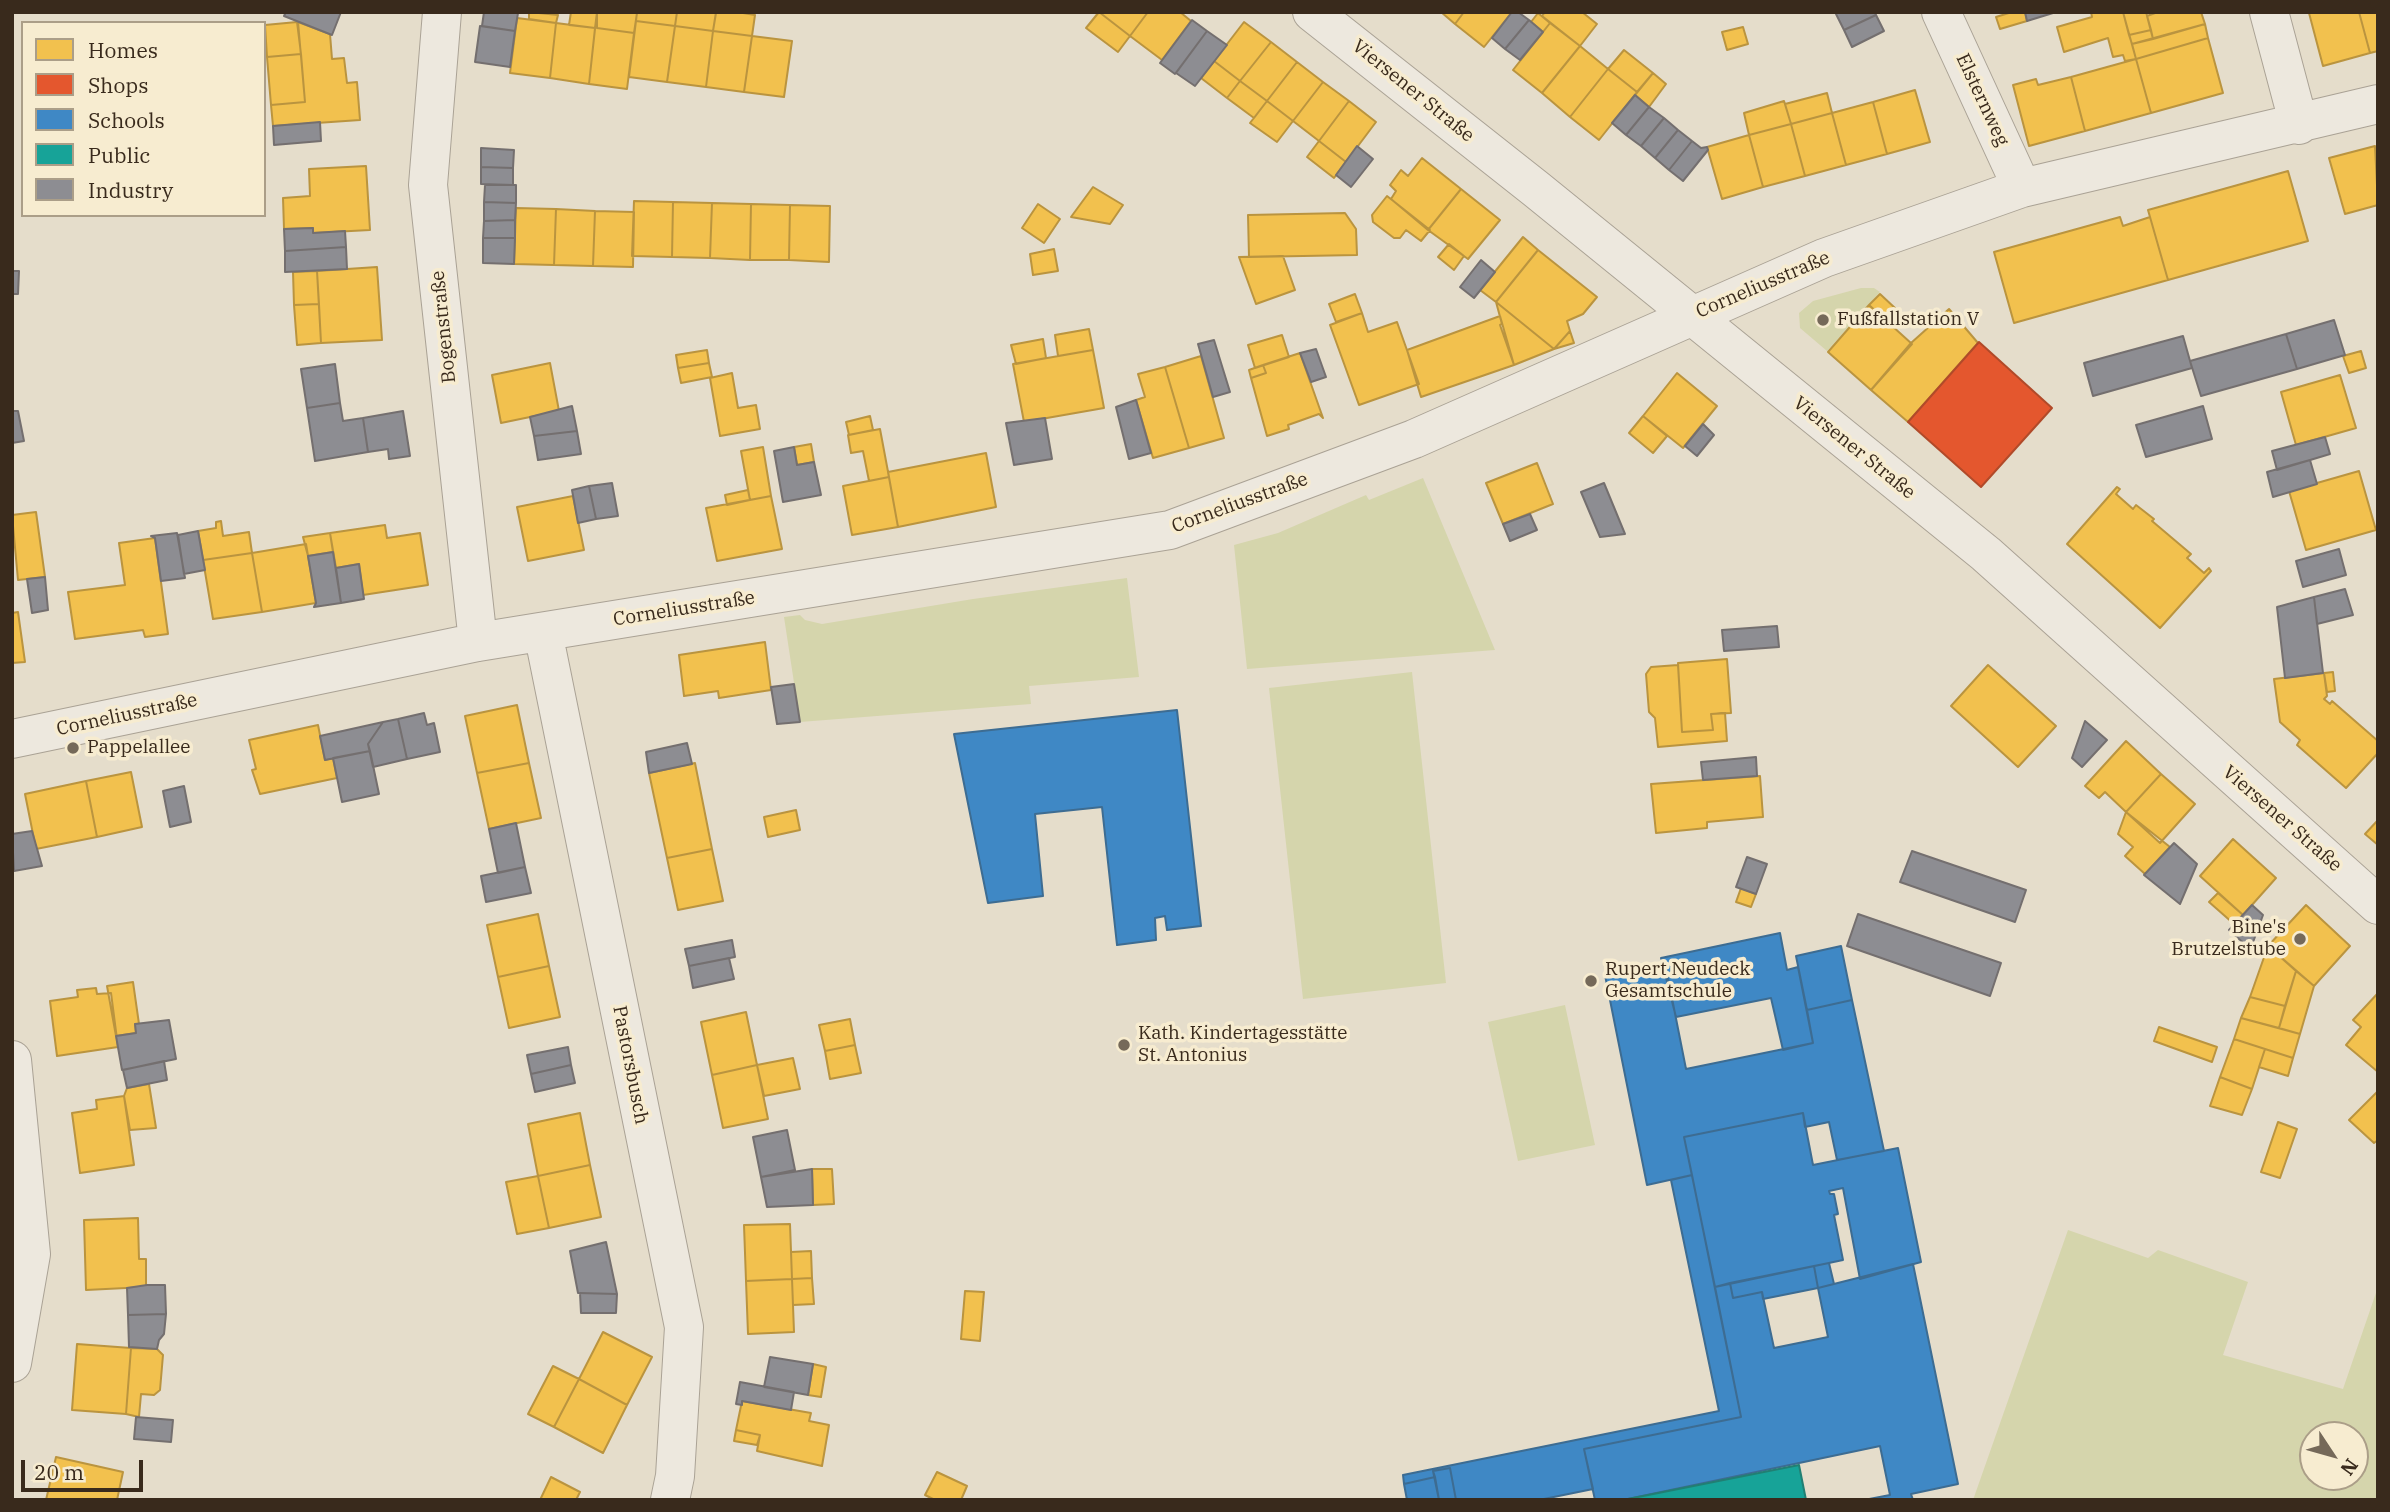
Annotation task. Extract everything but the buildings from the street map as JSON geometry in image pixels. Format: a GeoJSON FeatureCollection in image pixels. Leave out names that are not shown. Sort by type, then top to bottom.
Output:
{"type":"FeatureCollection","features":[{"type":"Feature","properties":{"kind":"street","name":"Bogenstraße"},"geometry":{"type":"LineString","coordinates":[[442,12],[428,185],[478,642]]}},
{"type":"Feature","properties":{"kind":"street","name":"Viersener Straße"},"geometry":{"type":"LineString","coordinates":[[1312,12],[1536,189],[1690,317],[1986,554],[2378,905]]}},
{"type":"Feature","properties":{"kind":"street","name":"Elsternweg"},"geometry":{"type":"LineString","coordinates":[[1941,12],[2022,188]]}},
{"type":"Feature","properties":{"kind":"street"},"geometry":{"type":"LineString","coordinates":[[2269,12],[2299,125]]}},
{"type":"Feature","properties":{"kind":"street","name":"Corneliusstraße"},"geometry":{"type":"LineString","coordinates":[[12,739],[478,642],[1170,530],[1414,439],[1824,258],[2022,188],[2299,125],[2378,104]]}},
{"type":"Feature","properties":{"kind":"street","name":"Pastorsbusch"},"geometry":{"type":"LineString","coordinates":[[542,632],[684,1327],[675,1476],[670,1500]]}},
{"type":"Feature","properties":{"kind":"street"},"geometry":{"type":"LineString","coordinates":[[12,1060],[21,1254],[12,1363]]}},
{"type":"Feature","properties":{"kind":"green space"},"geometry":{"type":"Polygon","coordinates":[[[1861,288],[1874,288],[1880,292],[1827,351],[1800,328],[1799,313],[1813,301],[1861,288]]]}},
{"type":"Feature","properties":{"kind":"green space"},"geometry":{"type":"Polygon","coordinates":[[[1423,478],[1495,650],[1247,669],[1234,545],[1278,533],[1366,495],[1369,500],[1423,478]]]}},
{"type":"Feature","properties":{"kind":"green space"},"geometry":{"type":"Polygon","coordinates":[[[1127,578],[1139,677],[1029,686],[1031,704],[800,722],[784,617],[800,615],[805,620],[822,624],[973,599],[1127,578]]]}},
{"type":"Feature","properties":{"kind":"green space"},"geometry":{"type":"Polygon","coordinates":[[[1412,672],[1446,983],[1303,999],[1269,688],[1412,672]]]}},
{"type":"Feature","properties":{"kind":"green space"},"geometry":{"type":"Polygon","coordinates":[[[1565,1005],[1595,1145],[1518,1161],[1488,1022],[1565,1005]]]}},
{"type":"Feature","properties":{"kind":"green space"},"geometry":{"type":"Polygon","coordinates":[[[2068,1230],[2148,1258],[2158,1250],[2248,1282],[2223,1355],[2343,1389],[2378,1287],[2378,1500],[1973,1500],[2068,1230]]]}},
{"type":"Feature","properties":{"kind":"place","name":"Fußfallstation V"},"geometry":{"type":"Point","coordinates":[1823,320]}},
{"type":"Feature","properties":{"kind":"place","name":"Pappelallee"},"geometry":{"type":"Point","coordinates":[73,748]}},
{"type":"Feature","properties":{"kind":"place","name":"Bine's Brutzelstube"},"geometry":{"type":"Point","coordinates":[2300,939]}},
{"type":"Feature","properties":{"kind":"place","name":"Rupert Neudeck Gesamtschule"},"geometry":{"type":"Point","coordinates":[1591,981]}},
{"type":"Feature","properties":{"kind":"place","name":"Kath. Kindertagesstätte St. Antonius"},"geometry":{"type":"Point","coordinates":[1124,1045]}}]}
